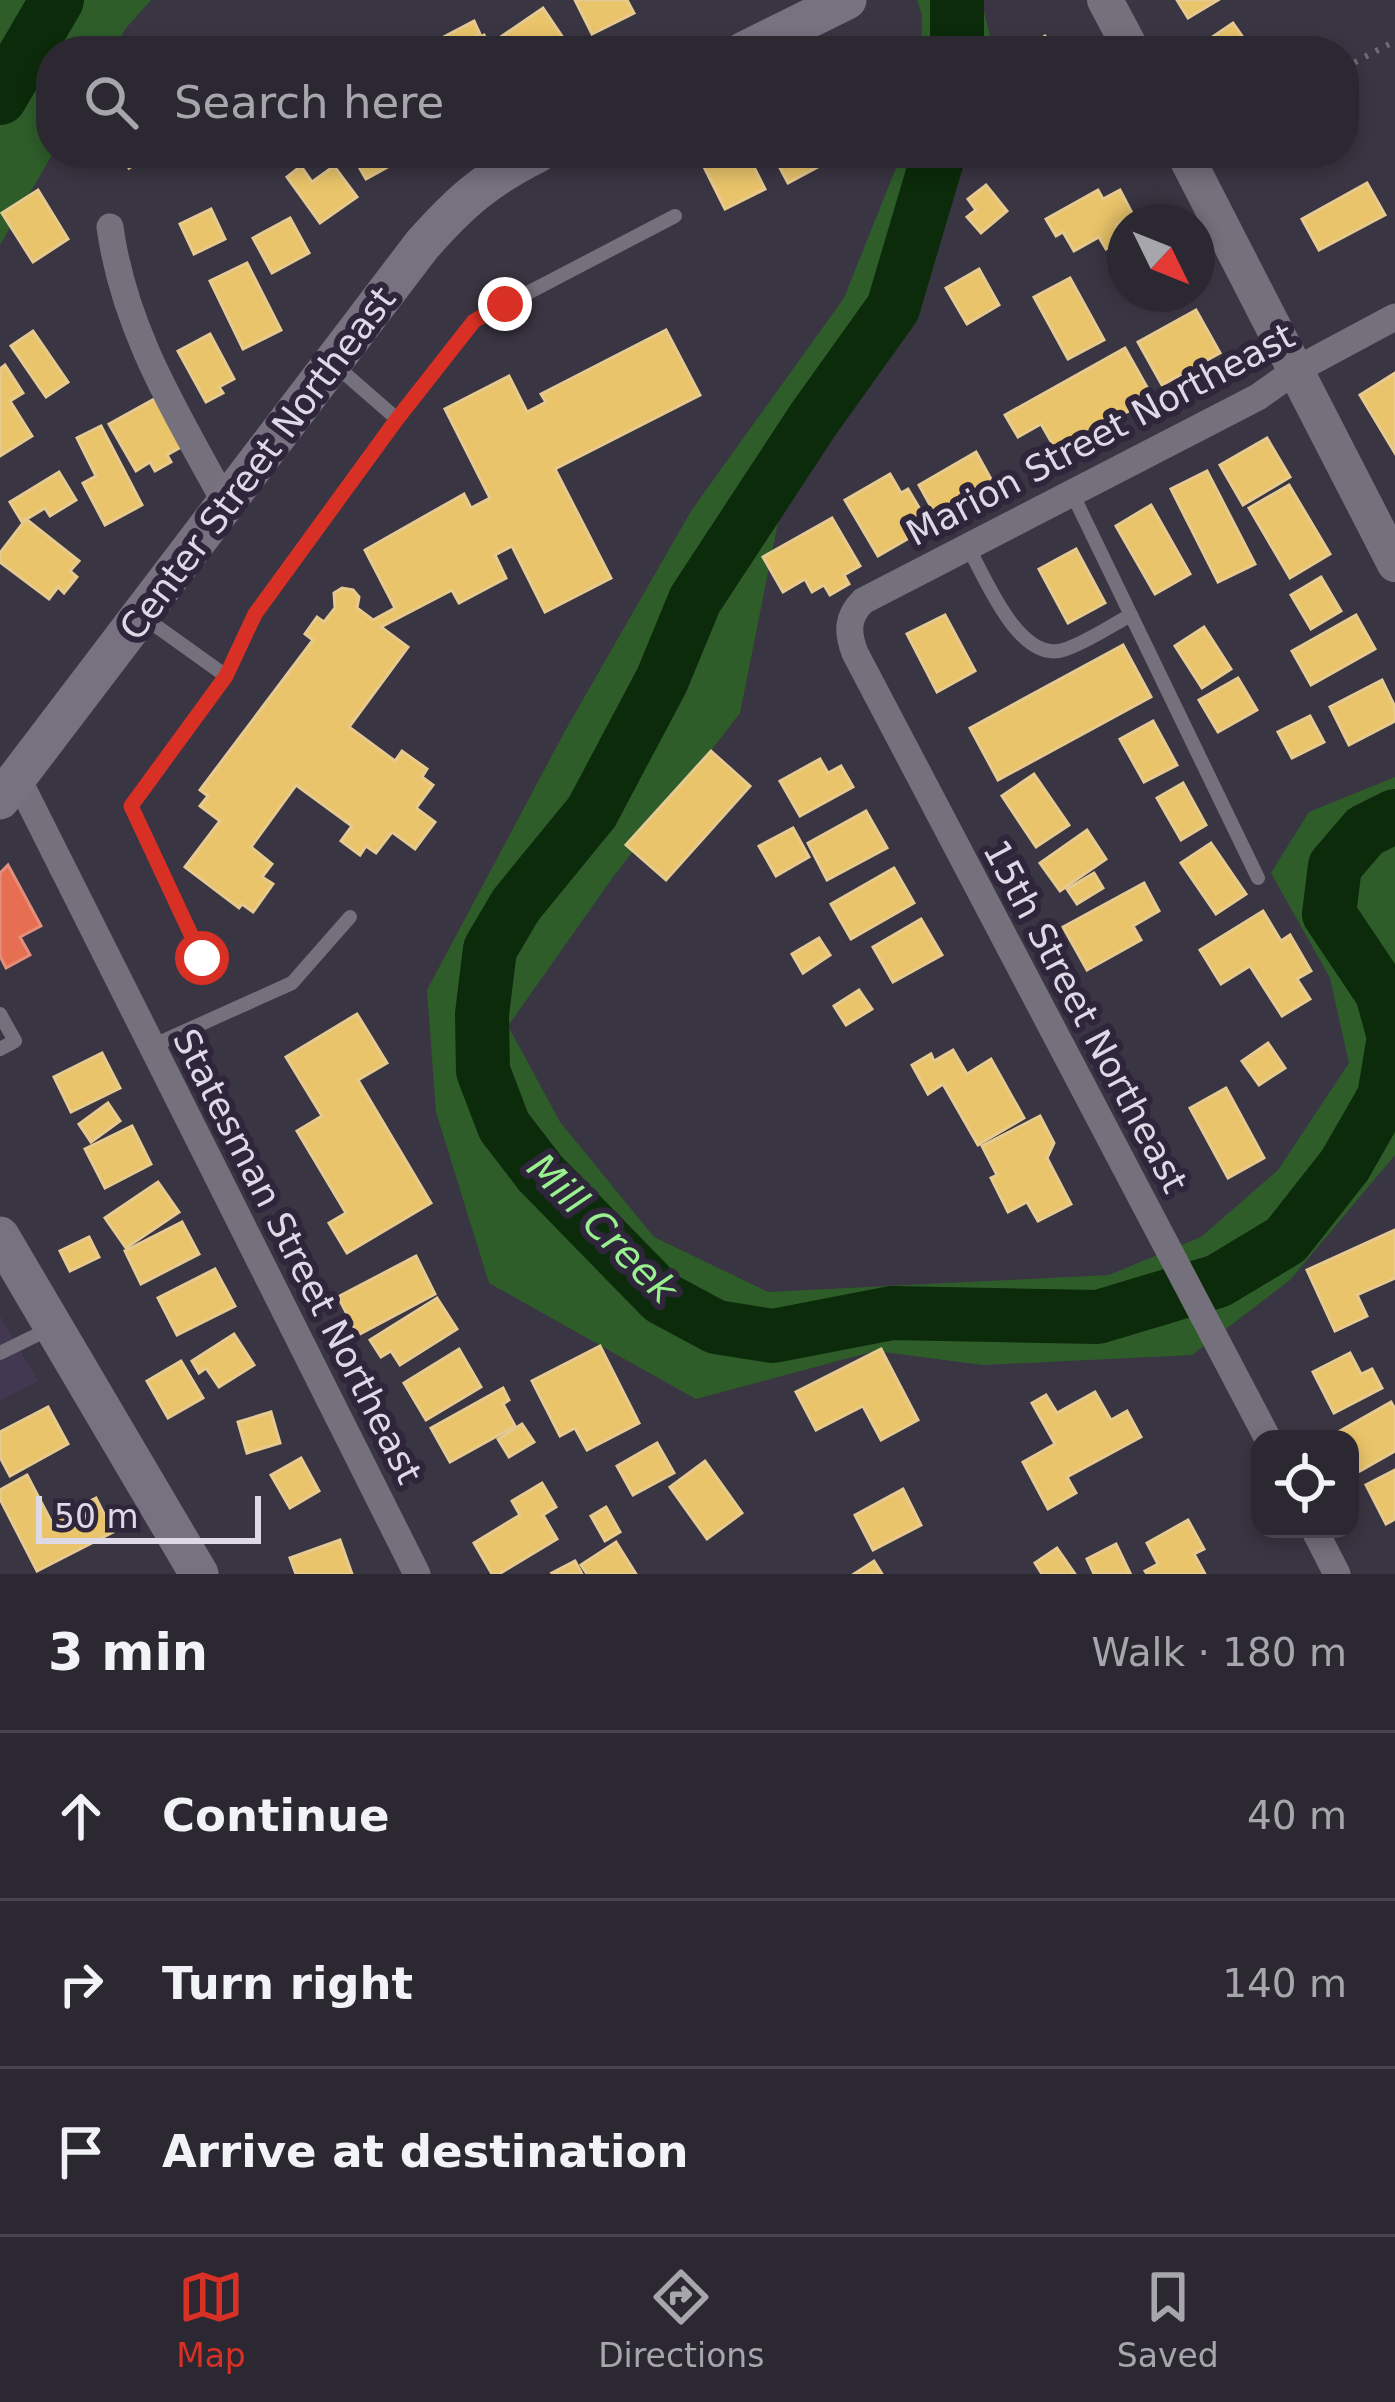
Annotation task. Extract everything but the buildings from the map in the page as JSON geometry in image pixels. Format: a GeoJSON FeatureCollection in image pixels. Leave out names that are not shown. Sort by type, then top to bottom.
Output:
{"type":"FeatureCollection","features":[{"type":"Feature","properties":{"kind":"main road"},"geometry":{"type":"LineString","coordinates":[[774,36],[847,0]]}},
{"type":"Feature","properties":{"kind":"main road","name":"Center Street Northeast"},"geometry":{"type":"LineString","coordinates":[[8,789],[460,201],[507,168]]}},
{"type":"Feature","properties":{"kind":"main road"},"geometry":{"type":"LineString","coordinates":[[1,1242],[199,1574]]}},
{"type":"Feature","properties":{"kind":"street"},"geometry":{"type":"LineString","coordinates":[[1105,0],[1124,36]]}},
{"type":"Feature","properties":{"kind":"street"},"geometry":{"type":"LineString","coordinates":[[1192,168],[1395,563]]}},
{"type":"Feature","properties":{"kind":"street"},"geometry":{"type":"LineString","coordinates":[[110,227],[116,272],[132,323],[226,504]]}},
{"type":"Feature","properties":{"kind":"street","name":"Marion Street Northeast"},"geometry":{"type":"LineString","coordinates":[[849,623],[863,601],[1258,398],[1296,370],[1395,317]]}},
{"type":"Feature","properties":{"kind":"street","name":"15th Street Northeast"},"geometry":{"type":"LineString","coordinates":[[849,623],[855,653],[1263,1430]]}},
{"type":"Feature","properties":{"kind":"street","name":"Statesman Street Northeast"},"geometry":{"type":"LineString","coordinates":[[8,789],[152,1046],[417,1574]]}},
{"type":"Feature","properties":{"kind":"street"},"geometry":{"type":"LineString","coordinates":[[1319,1538],[1337,1574]]}},
{"type":"Feature","properties":{"kind":"lane"},"geometry":{"type":"LineString","coordinates":[[202,958],[131,806],[226,676],[255,614],[474,321],[675,215]]}},
{"type":"Feature","properties":{"kind":"lane"},"geometry":{"type":"LineString","coordinates":[[333,363],[397,419]]}},
{"type":"Feature","properties":{"kind":"lane"},"geometry":{"type":"LineString","coordinates":[[1072,494],[1258,878]]}},
{"type":"Feature","properties":{"kind":"lane"},"geometry":{"type":"LineString","coordinates":[[968,547],[1008,618],[1042,652],[1063,650],[1131,615]]}},
{"type":"Feature","properties":{"kind":"lane"},"geometry":{"type":"LineString","coordinates":[[141,615],[226,676]]}},
{"type":"Feature","properties":{"kind":"lane"},"geometry":{"type":"LineString","coordinates":[[152,1046],[292,983],[350,917]]}},
{"type":"Feature","properties":{"kind":"lane"},"geometry":{"type":"LineString","coordinates":[[0,1014],[15,1041],[0,1049]]}},
{"type":"Feature","properties":{"kind":"lane"},"geometry":{"type":"LineString","coordinates":[[0,1353],[53,1327]]}},
{"type":"Feature","properties":{"kind":"path"},"geometry":{"type":"LineString","coordinates":[[1359,60],[1395,41]]}},
{"type":"Feature","properties":{"kind":"shaded area"},"geometry":{"type":"Polygon","coordinates":[[[0,1316],[38,1381],[0,1401],[0,1316]]]}},
{"type":"Feature","properties":{"kind":"green space"},"geometry":{"type":"Polygon","coordinates":[[[0,0],[151,0],[121,36],[36,36],[36,168],[44,168],[0,245],[0,0]]]}},
{"type":"Feature","properties":{"kind":"green space"},"geometry":{"type":"Polygon","coordinates":[[[917,0],[981,0],[990,36],[921,36],[917,0]]]}},
{"type":"Feature","properties":{"kind":"green space"},"geometry":{"type":"Polygon","coordinates":[[[896,168],[958,168],[929,259],[780,512],[740,713],[613,877],[508,1026],[560,1122],[654,1237],[768,1292],[1109,1275],[1201,1237],[1278,1170],[1349,1063],[1330,978],[1271,873],[1309,812],[1395,777],[1395,1155],[1290,1280],[1192,1355],[983,1365],[875,1351],[696,1399],[489,1283],[436,1112],[427,990],[565,731],[691,511],[844,298],[896,168]]]}},
{"type":"Feature","properties":{"kind":"waterway","name":"Mill Creek"},"geometry":{"type":"LineString","coordinates":[[36,36],[57,0]]}},
{"type":"Feature","properties":{"kind":"waterway","name":"Mill Creek"},"geometry":{"type":"LineString","coordinates":[[957,0],[957,36]]}},
{"type":"Feature","properties":{"kind":"waterway","name":"Mill Creek"},"geometry":{"type":"LineString","coordinates":[[0,98],[36,36]]}},
{"type":"Feature","properties":{"kind":"waterway","name":"Mill Creek"},"geometry":{"type":"LineString","coordinates":[[935,168],[893,308],[695,600],[662,680],[592,812],[516,905],[490,949],[482,1014],[483,1071],[504,1126],[540,1173],[662,1298],[716,1327],[773,1336],[892,1313],[1098,1317],[1218,1281],[1286,1240],[1345,1165],[1384,1097],[1394,1037],[1382,993],[1329,914],[1335,866],[1365,831],[1395,816]]}},
{"type":"Feature","properties":{"kind":"route"},"geometry":{"type":"LineString","coordinates":[[202,958],[131,806],[226,676],[255,614],[397,419],[474,321],[505,304]]}}]}
